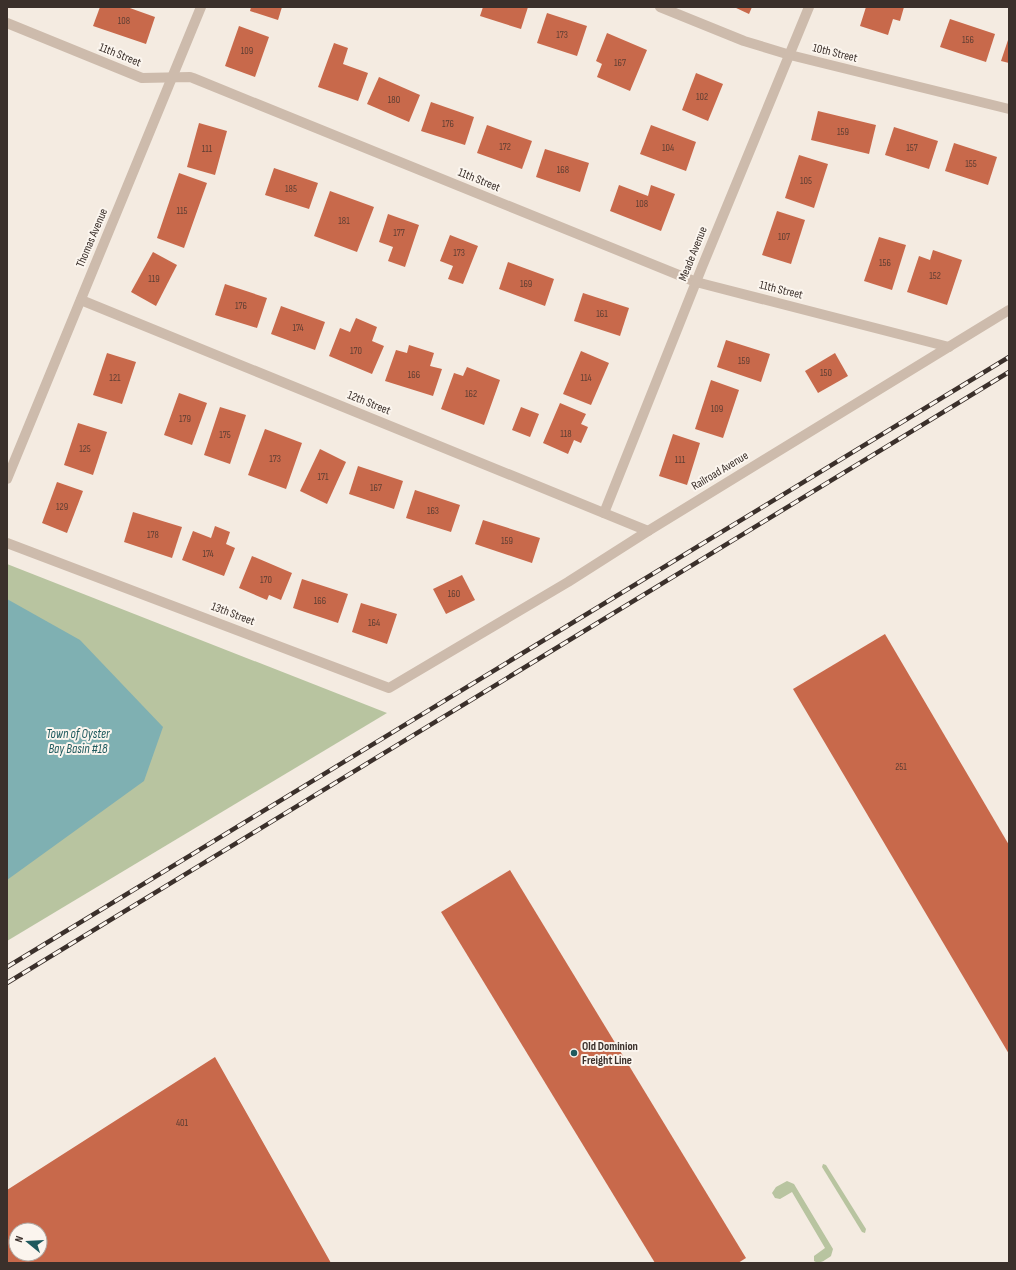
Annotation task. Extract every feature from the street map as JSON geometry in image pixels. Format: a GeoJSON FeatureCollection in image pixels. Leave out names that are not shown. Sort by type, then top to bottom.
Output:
{"type":"FeatureCollection","features":[{"type":"Feature","properties":{"kind":"street","name":"Thomas Avenue"},"geometry":{"type":"LineString","coordinates":[[7,480],[201,7]]}},
{"type":"Feature","properties":{"kind":"street","name":"10th Street"},"geometry":{"type":"LineString","coordinates":[[660,7],[744,41],[790,55],[1009,109]]}},
{"type":"Feature","properties":{"kind":"street","name":"Meade Avenue"},"geometry":{"type":"LineString","coordinates":[[604,513],[696,282],[809,7]]}},
{"type":"Feature","properties":{"kind":"street","name":"11th Street"},"geometry":{"type":"LineString","coordinates":[[7,23],[142,78],[194,78],[696,282],[949,347]]}},
{"type":"Feature","properties":{"kind":"street","name":"12th Street"},"geometry":{"type":"LineString","coordinates":[[81,300],[648,531]]}},
{"type":"Feature","properties":{"kind":"street","name":"Railroad Avenue"},"geometry":{"type":"LineString","coordinates":[[445,655],[568,582],[648,531],[1009,310]]}},
{"type":"Feature","properties":{"kind":"street","name":"13th Street"},"geometry":{"type":"LineString","coordinates":[[7,543],[389,688],[445,655]]}},
{"type":"Feature","properties":{"kind":"green space"},"geometry":{"type":"Polygon","coordinates":[[[7,564],[387,713],[7,941],[7,564]]]}},
{"type":"Feature","properties":{"kind":"green space"},"geometry":{"type":"Polygon","coordinates":[[[823,1164],[826,1165],[866,1229],[865,1233],[862,1232],[822,1167],[823,1164]]]}},
{"type":"Feature","properties":{"kind":"green space"},"geometry":{"type":"Polygon","coordinates":[[[787,1181],[794,1184],[833,1249],[831,1256],[822,1262],[814,1261],[814,1256],[825,1248],[792,1192],[780,1199],[775,1198],[772,1193],[776,1187],[787,1181]]]}},
{"type":"Feature","properties":{"kind":"water","name":"Town of Oyster Bay Basin #18"},"geometry":{"type":"Polygon","coordinates":[[[7,599],[80,640],[163,727],[144,781],[7,880],[7,599]]]}},
{"type":"Feature","properties":{"kind":"building"},"geometry":{"type":"Polygon","coordinates":[[[100,7],[127,7],[155,17],[146,44],[93,26],[100,7]]]}},
{"type":"Feature","properties":{"kind":"building"},"geometry":{"type":"Polygon","coordinates":[[[251,7],[282,7],[278,20],[250,11],[251,7]]]}},
{"type":"Feature","properties":{"kind":"building"},"geometry":{"type":"Polygon","coordinates":[[[483,7],[528,7],[521,29],[480,16],[483,7]]]}},
{"type":"Feature","properties":{"kind":"building"},"geometry":{"type":"Polygon","coordinates":[[[734,7],[752,7],[749,14],[734,7]]]}},
{"type":"Feature","properties":{"kind":"building"},"geometry":{"type":"Polygon","coordinates":[[[866,7],[904,7],[900,21],[893,19],[888,35],[860,26],[866,7]]]}},
{"type":"Feature","properties":{"kind":"building"},"geometry":{"type":"Polygon","coordinates":[[[547,13],[587,26],[577,56],[537,43],[547,13]]]}},
{"type":"Feature","properties":{"kind":"building"},"geometry":{"type":"Polygon","coordinates":[[[950,19],[995,34],[986,62],[940,47],[950,19]]]}},
{"type":"Feature","properties":{"kind":"building"},"geometry":{"type":"Polygon","coordinates":[[[239,26],[269,37],[255,77],[225,66],[239,26]]]}},
{"type":"Feature","properties":{"kind":"building"},"geometry":{"type":"Polygon","coordinates":[[[607,33],[647,50],[630,91],[597,77],[602,64],[596,61],[607,33]]]}},
{"type":"Feature","properties":{"kind":"building"},"geometry":{"type":"Polygon","coordinates":[[[1009,37],[1009,63],[1001,61],[1009,37]]]}},
{"type":"Feature","properties":{"kind":"building"},"geometry":{"type":"Polygon","coordinates":[[[334,43],[348,48],[343,64],[368,73],[358,101],[318,87],[334,43]]]}},
{"type":"Feature","properties":{"kind":"building"},"geometry":{"type":"Polygon","coordinates":[[[696,73],[723,84],[708,121],[682,110],[696,73]]]}},
{"type":"Feature","properties":{"kind":"building"},"geometry":{"type":"Polygon","coordinates":[[[379,77],[420,95],[409,122],[367,104],[379,77]]]}},
{"type":"Feature","properties":{"kind":"building"},"geometry":{"type":"Polygon","coordinates":[[[431,102],[474,117],[465,145],[421,131],[431,102]]]}},
{"type":"Feature","properties":{"kind":"building"},"geometry":{"type":"Polygon","coordinates":[[[818,111],[876,125],[869,154],[811,140],[818,111]]]}},
{"type":"Feature","properties":{"kind":"building"},"geometry":{"type":"Polygon","coordinates":[[[199,123],[227,131],[215,175],[187,167],[199,123]]]}},
{"type":"Feature","properties":{"kind":"building"},"geometry":{"type":"Polygon","coordinates":[[[487,125],[532,141],[522,169],[477,153],[487,125]]]}},
{"type":"Feature","properties":{"kind":"building"},"geometry":{"type":"Polygon","coordinates":[[[651,125],[696,142],[686,171],[640,154],[651,125]]]}},
{"type":"Feature","properties":{"kind":"building"},"geometry":{"type":"Polygon","coordinates":[[[894,127],[938,141],[929,169],[885,155],[894,127]]]}},
{"type":"Feature","properties":{"kind":"building"},"geometry":{"type":"Polygon","coordinates":[[[954,143],[997,157],[988,185],[945,171],[954,143]]]}},
{"type":"Feature","properties":{"kind":"building"},"geometry":{"type":"Polygon","coordinates":[[[545,149],[589,163],[580,192],[536,177],[545,149]]]}},
{"type":"Feature","properties":{"kind":"building"},"geometry":{"type":"Polygon","coordinates":[[[799,155],[828,164],[814,208],[785,198],[799,155]]]}},
{"type":"Feature","properties":{"kind":"building"},"geometry":{"type":"Polygon","coordinates":[[[274,168],[318,183],[309,209],[265,195],[274,168]]]}},
{"type":"Feature","properties":{"kind":"building"},"geometry":{"type":"Polygon","coordinates":[[[179,173],[207,183],[184,248],[157,238],[179,173]]]}},
{"type":"Feature","properties":{"kind":"building"},"geometry":{"type":"Polygon","coordinates":[[[619,185],[648,196],[651,185],[675,194],[661,231],[610,211],[619,185]]]}},
{"type":"Feature","properties":{"kind":"building"},"geometry":{"type":"Polygon","coordinates":[[[330,191],[374,207],[357,252],[314,236],[330,191]]]}},
{"type":"Feature","properties":{"kind":"building"},"geometry":{"type":"Polygon","coordinates":[[[777,211],[805,220],[791,264],[762,255],[777,211]]]}},
{"type":"Feature","properties":{"kind":"building"},"geometry":{"type":"Polygon","coordinates":[[[388,214],[419,225],[405,267],[388,261],[393,247],[379,242],[388,214]]]}},
{"type":"Feature","properties":{"kind":"building"},"geometry":{"type":"Polygon","coordinates":[[[450,235],[478,246],[463,284],[448,279],[453,266],[440,261],[450,235]]]}},
{"type":"Feature","properties":{"kind":"building"},"geometry":{"type":"Polygon","coordinates":[[[879,237],[906,245],[892,290],[864,281],[879,237]]]}},
{"type":"Feature","properties":{"kind":"building"},"geometry":{"type":"Polygon","coordinates":[[[933,250],[962,260],[947,305],[907,292],[919,256],[930,260],[933,250]]]}},
{"type":"Feature","properties":{"kind":"building"},"geometry":{"type":"Polygon","coordinates":[[[153,252],[177,265],[156,306],[131,292],[153,252]]]}},
{"type":"Feature","properties":{"kind":"building"},"geometry":{"type":"Polygon","coordinates":[[[508,262],[554,279],[545,306],[499,289],[508,262]]]}},
{"type":"Feature","properties":{"kind":"building"},"geometry":{"type":"Polygon","coordinates":[[[225,284],[267,298],[257,328],[215,315],[225,284]]]}},
{"type":"Feature","properties":{"kind":"building"},"geometry":{"type":"Polygon","coordinates":[[[583,293],[629,308],[620,336],[574,321],[583,293]]]}},
{"type":"Feature","properties":{"kind":"building"},"geometry":{"type":"Polygon","coordinates":[[[281,306],[325,322],[315,350],[271,334],[281,306]]]}},
{"type":"Feature","properties":{"kind":"building"},"geometry":{"type":"Polygon","coordinates":[[[356,318],[377,327],[372,341],[384,346],[372,374],[329,356],[340,328],[350,332],[356,318]]]}},
{"type":"Feature","properties":{"kind":"building"},"geometry":{"type":"Polygon","coordinates":[[[726,340],[770,354],[761,382],[717,367],[726,340]]]}},
{"type":"Feature","properties":{"kind":"building"},"geometry":{"type":"Polygon","coordinates":[[[409,345],[434,353],[430,366],[442,369],[433,396],[385,381],[396,350],[407,353],[409,345]]]}},
{"type":"Feature","properties":{"kind":"building"},"geometry":{"type":"Polygon","coordinates":[[[581,351],[609,363],[591,405],[563,394],[581,351]]]}},
{"type":"Feature","properties":{"kind":"building"},"geometry":{"type":"Polygon","coordinates":[[[107,353],[136,362],[122,404],[93,395],[107,353]]]}},
{"type":"Feature","properties":{"kind":"building"},"geometry":{"type":"Polygon","coordinates":[[[835,353],[848,376],[818,393],[805,371],[835,353]]]}},
{"type":"Feature","properties":{"kind":"building"},"geometry":{"type":"Polygon","coordinates":[[[467,367],[500,380],[484,425],[441,409],[454,373],[463,376],[467,367]]]}},
{"type":"Feature","properties":{"kind":"building"},"geometry":{"type":"Polygon","coordinates":[[[711,380],[739,390],[723,438],[695,429],[711,380]]]}},
{"type":"Feature","properties":{"kind":"building"},"geometry":{"type":"Polygon","coordinates":[[[179,393],[207,403],[192,445],[164,435],[179,393]]]}},
{"type":"Feature","properties":{"kind":"building"},"geometry":{"type":"Polygon","coordinates":[[[560,403],[586,414],[581,424],[588,427],[581,443],[574,440],[568,454],[543,443],[560,403]]]}},
{"type":"Feature","properties":{"kind":"building"},"geometry":{"type":"Polygon","coordinates":[[[220,407],[246,415],[230,464],[204,455],[220,407]]]}},
{"type":"Feature","properties":{"kind":"building"},"geometry":{"type":"Polygon","coordinates":[[[521,407],[539,414],[530,437],[512,430],[521,407]]]}},
{"type":"Feature","properties":{"kind":"building"},"geometry":{"type":"Polygon","coordinates":[[[78,423],[107,432],[93,475],[64,465],[78,423]]]}},
{"type":"Feature","properties":{"kind":"building"},"geometry":{"type":"Polygon","coordinates":[[[265,429],[302,443],[286,489],[248,475],[265,429]]]}},
{"type":"Feature","properties":{"kind":"building"},"geometry":{"type":"Polygon","coordinates":[[[673,434],[700,443],[687,485],[659,476],[673,434]]]}},
{"type":"Feature","properties":{"kind":"building"},"geometry":{"type":"Polygon","coordinates":[[[320,449],[346,462],[327,504],[300,491],[320,449]]]}},
{"type":"Feature","properties":{"kind":"building"},"geometry":{"type":"Polygon","coordinates":[[[358,466],[403,481],[394,509],[349,494],[358,466]]]}},
{"type":"Feature","properties":{"kind":"building"},"geometry":{"type":"Polygon","coordinates":[[[57,482],[83,491],[67,533],[42,523],[57,482]]]}},
{"type":"Feature","properties":{"kind":"building"},"geometry":{"type":"Polygon","coordinates":[[[415,490],[460,505],[451,532],[406,518],[415,490]]]}},
{"type":"Feature","properties":{"kind":"building"},"geometry":{"type":"Polygon","coordinates":[[[133,512],[182,527],[172,558],[124,542],[133,512]]]}},
{"type":"Feature","properties":{"kind":"building"},"geometry":{"type":"Polygon","coordinates":[[[483,520],[540,538],[532,563],[475,544],[483,520]]]}},
{"type":"Feature","properties":{"kind":"building"},"geometry":{"type":"Polygon","coordinates":[[[215,526],[230,532],[226,544],[235,548],[224,576],[182,560],[193,531],[211,538],[215,526]]]}},
{"type":"Feature","properties":{"kind":"building"},"geometry":{"type":"Polygon","coordinates":[[[252,556],[292,573],[281,600],[269,595],[267,600],[239,588],[252,556]]]}},
{"type":"Feature","properties":{"kind":"building"},"geometry":{"type":"Polygon","coordinates":[[[462,575],[475,600],[446,614],[433,589],[462,575]]]}},
{"type":"Feature","properties":{"kind":"building"},"geometry":{"type":"Polygon","coordinates":[[[302,579],[348,594],[338,623],[293,608],[302,579]]]}},
{"type":"Feature","properties":{"kind":"building"},"geometry":{"type":"Polygon","coordinates":[[[361,603],[397,614],[387,644],[352,632],[361,603]]]}},
{"type":"Feature","properties":{"kind":"building"},"geometry":{"type":"Polygon","coordinates":[[[885,634],[1009,845],[1009,1054],[793,689],[885,634]]]}},
{"type":"Feature","properties":{"kind":"building","name":"Old Dominion Freight Line"},"geometry":{"type":"Polygon","coordinates":[[[510,870],[746,1258],[738,1263],[655,1263],[441,912],[510,870]]]}},
{"type":"Feature","properties":{"kind":"building"},"geometry":{"type":"Polygon","coordinates":[[[215,1057],[331,1263],[7,1263],[7,1190],[215,1057]]]}},
{"type":"Feature","properties":{"kind":"railway"},"geometry":{"type":"LineString","coordinates":[[7,967],[1009,357]]}},
{"type":"Feature","properties":{"kind":"railway"},"geometry":{"type":"LineString","coordinates":[[7,983],[1009,372]]}},
{"type":"Feature","properties":{"kind":"place","name":"Old Dominion Freight Line"},"geometry":{"type":"Point","coordinates":[574,1053]}}]}
